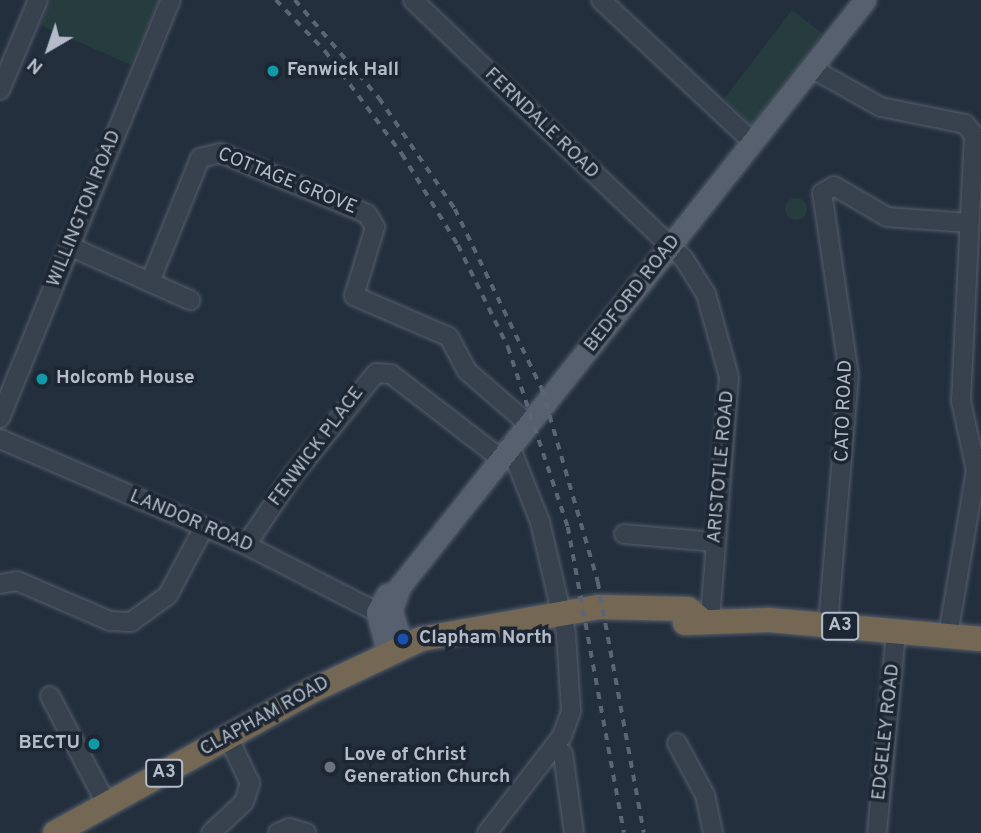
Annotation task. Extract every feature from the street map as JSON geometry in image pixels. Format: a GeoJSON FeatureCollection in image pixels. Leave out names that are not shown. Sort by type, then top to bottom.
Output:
{"type":"FeatureCollection","features":[{"type":"Feature","properties":{"kind":"highway","name":"A3"},"geometry":{"type":"LineString","coordinates":[[396,650],[439,635],[562,617],[639,623],[704,618],[828,624],[981,639]]}},
{"type":"Feature","properties":{"kind":"highway","name":"CLAPHAM ROAD"},"geometry":{"type":"LineString","coordinates":[[55,833],[228,737],[396,650]]}},
{"type":"Feature","properties":{"kind":"main road","name":"BEDFORD ROAD"},"geometry":{"type":"LineString","coordinates":[[377,611],[400,586],[527,423],[670,247],[741,131],[813,69],[865,0]]}},
{"type":"Feature","properties":{"kind":"main road","name":"BEDFORD ROAD"},"geometry":{"type":"LineString","coordinates":[[396,650],[391,611],[400,586]]}},
{"type":"Feature","properties":{"kind":"main road"},"geometry":{"type":"LineString","coordinates":[[377,611],[396,650]]}},
{"type":"Feature","properties":{"kind":"street"},"geometry":{"type":"LineString","coordinates":[[0,90],[38,0]]}},
{"type":"Feature","properties":{"kind":"street","name":"WILLINGTON ROAD"},"geometry":{"type":"LineString","coordinates":[[0,418],[171,0]]}},
{"type":"Feature","properties":{"kind":"street","name":"FERNDALE ROAD"},"geometry":{"type":"LineString","coordinates":[[412,0],[670,247]]}},
{"type":"Feature","properties":{"kind":"street"},"geometry":{"type":"LineString","coordinates":[[601,0],[741,131]]}},
{"type":"Feature","properties":{"kind":"street"},"geometry":{"type":"LineString","coordinates":[[813,69],[881,107],[971,126],[977,164],[969,223],[961,401],[978,469],[948,636]]}},
{"type":"Feature","properties":{"kind":"street","name":"COTTAGE GROVE"},"geometry":{"type":"LineString","coordinates":[[150,282],[200,158],[220,153],[367,214],[374,227],[354,296],[449,337],[467,371],[527,423]]}},
{"type":"Feature","properties":{"kind":"street","name":"CATO ROAD"},"geometry":{"type":"LineString","coordinates":[[828,624],[849,375],[845,323],[820,201],[834,186],[887,217],[969,223]]}},
{"type":"Feature","properties":{"kind":"street"},"geometry":{"type":"LineString","coordinates":[[69,246],[190,300]]}},
{"type":"Feature","properties":{"kind":"street","name":"ARISTOTLE ROAD"},"geometry":{"type":"LineString","coordinates":[[670,247],[706,294],[729,377],[716,542],[704,618]]}},
{"type":"Feature","properties":{"kind":"street","name":"FENWICK PLACE"},"geometry":{"type":"LineString","coordinates":[[246,545],[294,474],[376,373],[391,374],[505,452]]}},
{"type":"Feature","properties":{"kind":"street","name":"LANDOR ROAD"},"geometry":{"type":"LineString","coordinates":[[0,439],[246,545],[377,611]]}},
{"type":"Feature","properties":{"kind":"street"},"geometry":{"type":"LineString","coordinates":[[487,833],[554,746],[571,718],[562,617],[540,522],[505,452]]}},
{"type":"Feature","properties":{"kind":"street"},"geometry":{"type":"LineString","coordinates":[[0,584],[17,582],[110,621],[131,622],[168,595],[204,527]]}},
{"type":"Feature","properties":{"kind":"street"},"geometry":{"type":"LineString","coordinates":[[624,534],[716,542]]}},
{"type":"Feature","properties":{"kind":"street","name":"EDGELEY ROAD"},"geometry":{"type":"LineString","coordinates":[[877,833],[897,631]]}},
{"type":"Feature","properties":{"kind":"street"},"geometry":{"type":"LineString","coordinates":[[50,696],[107,805]]}},
{"type":"Feature","properties":{"kind":"street"},"geometry":{"type":"LineString","coordinates":[[211,833],[244,802],[250,783],[228,737]]}},
{"type":"Feature","properties":{"kind":"street"},"geometry":{"type":"LineString","coordinates":[[677,743],[705,795],[713,833]]}},
{"type":"Feature","properties":{"kind":"street"},"geometry":{"type":"LineString","coordinates":[[554,746],[563,754],[574,833]]}},
{"type":"Feature","properties":{"kind":"street"},"geometry":{"type":"LineString","coordinates":[[278,833],[289,828],[306,833]]}},
{"type":"Feature","properties":{"kind":"green space"},"geometry":{"type":"Polygon","coordinates":[[[51,0],[159,0],[131,65],[40,25],[51,0]]]}},
{"type":"Feature","properties":{"kind":"green space"},"geometry":{"type":"Polygon","coordinates":[[[792,10],[823,34],[751,125],[724,99],[792,10]]]}},
{"type":"Feature","properties":{"kind":"green space"},"geometry":{"type":"Polygon","coordinates":[[[796,198],[804,201],[807,209],[804,217],[796,220],[788,217],[785,209],[788,201],[796,198]]]}},
{"type":"Feature","properties":{"kind":"railway"},"geometry":{"type":"LineString","coordinates":[[276,0],[325,51],[402,154],[458,245],[508,347],[568,527],[624,833]]}},
{"type":"Feature","properties":{"kind":"railway"},"geometry":{"type":"LineString","coordinates":[[295,0],[379,98],[455,209],[542,389],[598,582],[644,833]]}},
{"type":"Feature","properties":{"kind":"place","name":"Fenwick Hall"},"geometry":{"type":"Point","coordinates":[273,71]}},
{"type":"Feature","properties":{"kind":"place","name":"Holcomb House"},"geometry":{"type":"Point","coordinates":[42,379]}},
{"type":"Feature","properties":{"kind":"place","name":"Clapham North"},"geometry":{"type":"Point","coordinates":[403,639]}},
{"type":"Feature","properties":{"kind":"place","name":"BECTU"},"geometry":{"type":"Point","coordinates":[94,744]}},
{"type":"Feature","properties":{"kind":"place","name":"Love of Christ Generation Church"},"geometry":{"type":"Point","coordinates":[330,767]}}]}
